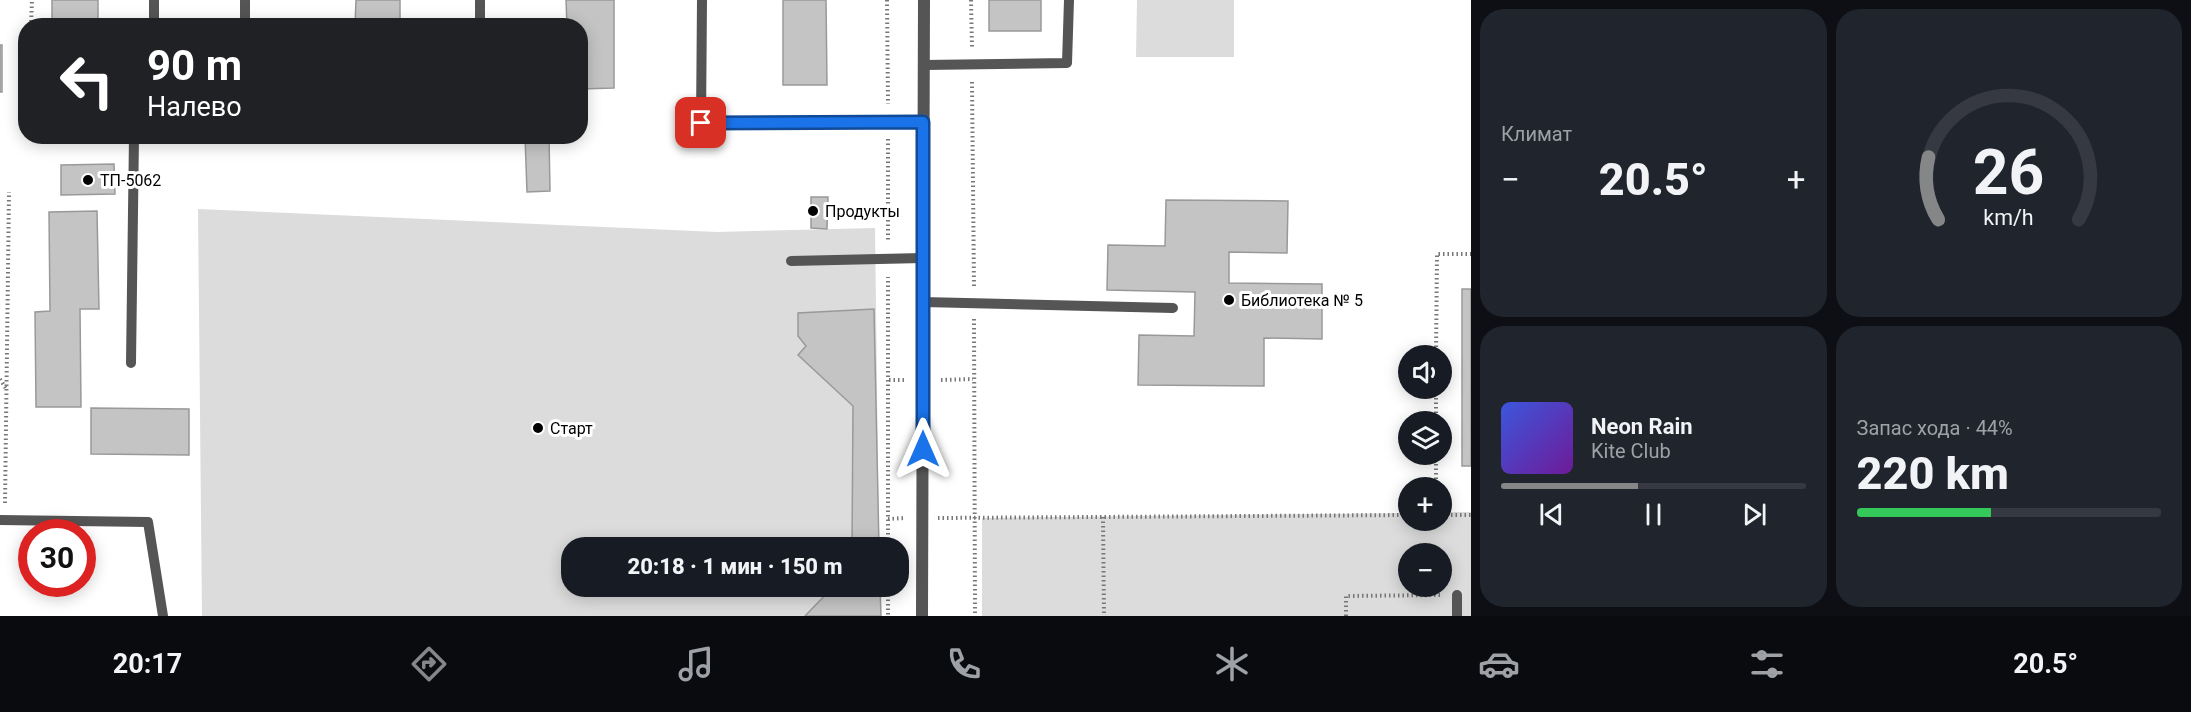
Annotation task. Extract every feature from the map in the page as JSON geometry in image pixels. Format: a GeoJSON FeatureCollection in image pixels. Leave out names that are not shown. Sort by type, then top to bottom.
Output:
{"type":"FeatureCollection","features":[{"type":"Feature","properties":{"kind":"street"},"geometry":{"type":"LineString","coordinates":[[922,616],[924,0]]}},
{"type":"Feature","properties":{"kind":"lane"},"geometry":{"type":"LineString","coordinates":[[154,0],[154,18]]}},
{"type":"Feature","properties":{"kind":"lane"},"geometry":{"type":"LineString","coordinates":[[245,0],[245,18]]}},
{"type":"Feature","properties":{"kind":"lane"},"geometry":{"type":"LineString","coordinates":[[480,0],[480,18]]}},
{"type":"Feature","properties":{"kind":"lane"},"geometry":{"type":"LineString","coordinates":[[702,0],[701,123],[888,124],[923,122]]}},
{"type":"Feature","properties":{"kind":"lane"},"geometry":{"type":"LineString","coordinates":[[924,65],[1067,63],[1069,0]]}},
{"type":"Feature","properties":{"kind":"lane"},"geometry":{"type":"LineString","coordinates":[[131,363],[134,144]]}},
{"type":"Feature","properties":{"kind":"lane"},"geometry":{"type":"LineString","coordinates":[[791,261],[923,258]]}},
{"type":"Feature","properties":{"kind":"lane"},"geometry":{"type":"LineString","coordinates":[[923,302],[1173,308]]}},
{"type":"Feature","properties":{"kind":"lane"},"geometry":{"type":"LineString","coordinates":[[2,520],[148,522],[163,616]]}},
{"type":"Feature","properties":{"kind":"lane"},"geometry":{"type":"LineString","coordinates":[[1457,595],[1457,616]]}},
{"type":"Feature","properties":{"kind":"path"},"geometry":{"type":"LineString","coordinates":[[31,18],[32,0]]}},
{"type":"Feature","properties":{"kind":"path"},"geometry":{"type":"LineString","coordinates":[[887,0],[888,537]]}},
{"type":"Feature","properties":{"kind":"path"},"geometry":{"type":"LineString","coordinates":[[971,0],[975,616]]}},
{"type":"Feature","properties":{"kind":"path"},"geometry":{"type":"LineString","coordinates":[[2,520],[8,391],[9,192]]}},
{"type":"Feature","properties":{"kind":"path"},"geometry":{"type":"LineString","coordinates":[[1436,345],[1437,254],[1471,254]]}},
{"type":"Feature","properties":{"kind":"path"},"geometry":{"type":"LineString","coordinates":[[0,379],[8,391]]}},
{"type":"Feature","properties":{"kind":"path"},"geometry":{"type":"LineString","coordinates":[[0,391],[8,391]]}},
{"type":"Feature","properties":{"kind":"path"},"geometry":{"type":"LineString","coordinates":[[888,519],[1398,515]]}},
{"type":"Feature","properties":{"kind":"path"},"geometry":{"type":"LineString","coordinates":[[1452,515],[1471,515]]}},
{"type":"Feature","properties":{"kind":"path"},"geometry":{"type":"LineString","coordinates":[[1103,517],[1104,616]]}},
{"type":"Feature","properties":{"kind":"path"},"geometry":{"type":"LineString","coordinates":[[1346,616],[1346,596],[1457,595]]}},
{"type":"Feature","properties":{"kind":"path"},"geometry":{"type":"LineString","coordinates":[[888,597],[888,616]]}},
{"type":"Feature","properties":{"kind":"shaded area"},"geometry":{"type":"Polygon","coordinates":[[[1137,0],[1234,0],[1234,57],[1136,57],[1137,0]]]}},
{"type":"Feature","properties":{"kind":"shaded area","name":"Старт"},"geometry":{"type":"Polygon","coordinates":[[[198,209],[717,232],[875,228],[879,537],[561,537],[561,597],[880,597],[881,616],[202,616],[198,209]]]}},
{"type":"Feature","properties":{"kind":"shaded area"},"geometry":{"type":"Polygon","coordinates":[[[1452,512],[1471,512],[1471,616],[982,616],[982,518],[1398,513],[1398,531],[1452,531],[1452,512]]]}},
{"type":"Feature","properties":{"kind":"building"},"geometry":{"type":"Polygon","coordinates":[[[52,0],[98,0],[98,18],[52,18],[52,0]]]}},
{"type":"Feature","properties":{"kind":"building"},"geometry":{"type":"Polygon","coordinates":[[[356,0],[400,0],[400,18],[355,18],[356,0]]]}},
{"type":"Feature","properties":{"kind":"building"},"geometry":{"type":"Polygon","coordinates":[[[566,0],[614,0],[614,88],[588,89],[588,18],[567,18],[566,0]]]}},
{"type":"Feature","properties":{"kind":"building"},"geometry":{"type":"Polygon","coordinates":[[[783,0],[826,0],[827,85],[783,85],[783,0]]]}},
{"type":"Feature","properties":{"kind":"building"},"geometry":{"type":"Polygon","coordinates":[[[989,0],[1041,0],[1041,31],[989,31],[989,0]]]}},
{"type":"Feature","properties":{"kind":"building"},"geometry":{"type":"Polygon","coordinates":[[[0,45],[2,45],[2,92],[0,92],[0,45]]]}},
{"type":"Feature","properties":{"kind":"building"},"geometry":{"type":"Polygon","coordinates":[[[525,144],[549,144],[550,191],[527,192],[525,144]]]}},
{"type":"Feature","properties":{"kind":"building","name":"ТП-5062"},"geometry":{"type":"Polygon","coordinates":[[[114,164],[115,194],[61,195],[61,165],[114,164]]]}},
{"type":"Feature","properties":{"kind":"building"},"geometry":{"type":"Polygon","coordinates":[[[811,197],[828,197],[827,229],[811,228],[811,197]]]}},
{"type":"Feature","properties":{"kind":"building"},"geometry":{"type":"Polygon","coordinates":[[[1166,200],[1288,201],[1287,253],[1229,252],[1229,283],[1322,284],[1322,339],[1264,338],[1264,386],[1138,385],[1139,335],[1194,336],[1195,292],[1107,290],[1108,245],[1165,246],[1166,200]]]}},
{"type":"Feature","properties":{"kind":"building"},"geometry":{"type":"Polygon","coordinates":[[[97,211],[99,309],[80,309],[81,407],[36,407],[35,312],[50,311],[49,212],[97,211]]]}},
{"type":"Feature","properties":{"kind":"building"},"geometry":{"type":"Polygon","coordinates":[[[1462,289],[1471,289],[1471,466],[1462,466],[1462,289]]]}},
{"type":"Feature","properties":{"kind":"building"},"geometry":{"type":"Polygon","coordinates":[[[874,309],[879,537],[852,537],[853,406],[798,355],[806,346],[798,336],[798,313],[874,309]]]}},
{"type":"Feature","properties":{"kind":"building"},"geometry":{"type":"Polygon","coordinates":[[[91,408],[189,409],[189,455],[91,454],[91,408]]]}},
{"type":"Feature","properties":{"kind":"building"},"geometry":{"type":"Polygon","coordinates":[[[823,597],[880,597],[881,616],[805,616],[823,597]]]}},
{"type":"Feature","properties":{"kind":"place","name":"ТП-5062"},"geometry":{"type":"Point","coordinates":[88,180]}},
{"type":"Feature","properties":{"kind":"place","name":"Продукты"},"geometry":{"type":"Point","coordinates":[813,211]}},
{"type":"Feature","properties":{"kind":"place","name":"Библиотека № 5"},"geometry":{"type":"Point","coordinates":[1229,300]}},
{"type":"Feature","properties":{"kind":"place","name":"Старт"},"geometry":{"type":"Point","coordinates":[538,428]}},
{"type":"Feature","properties":{"kind":"route"},"geometry":{"type":"LineString","coordinates":[[701,123],[888,124],[923,122],[923,449]]}}]}
